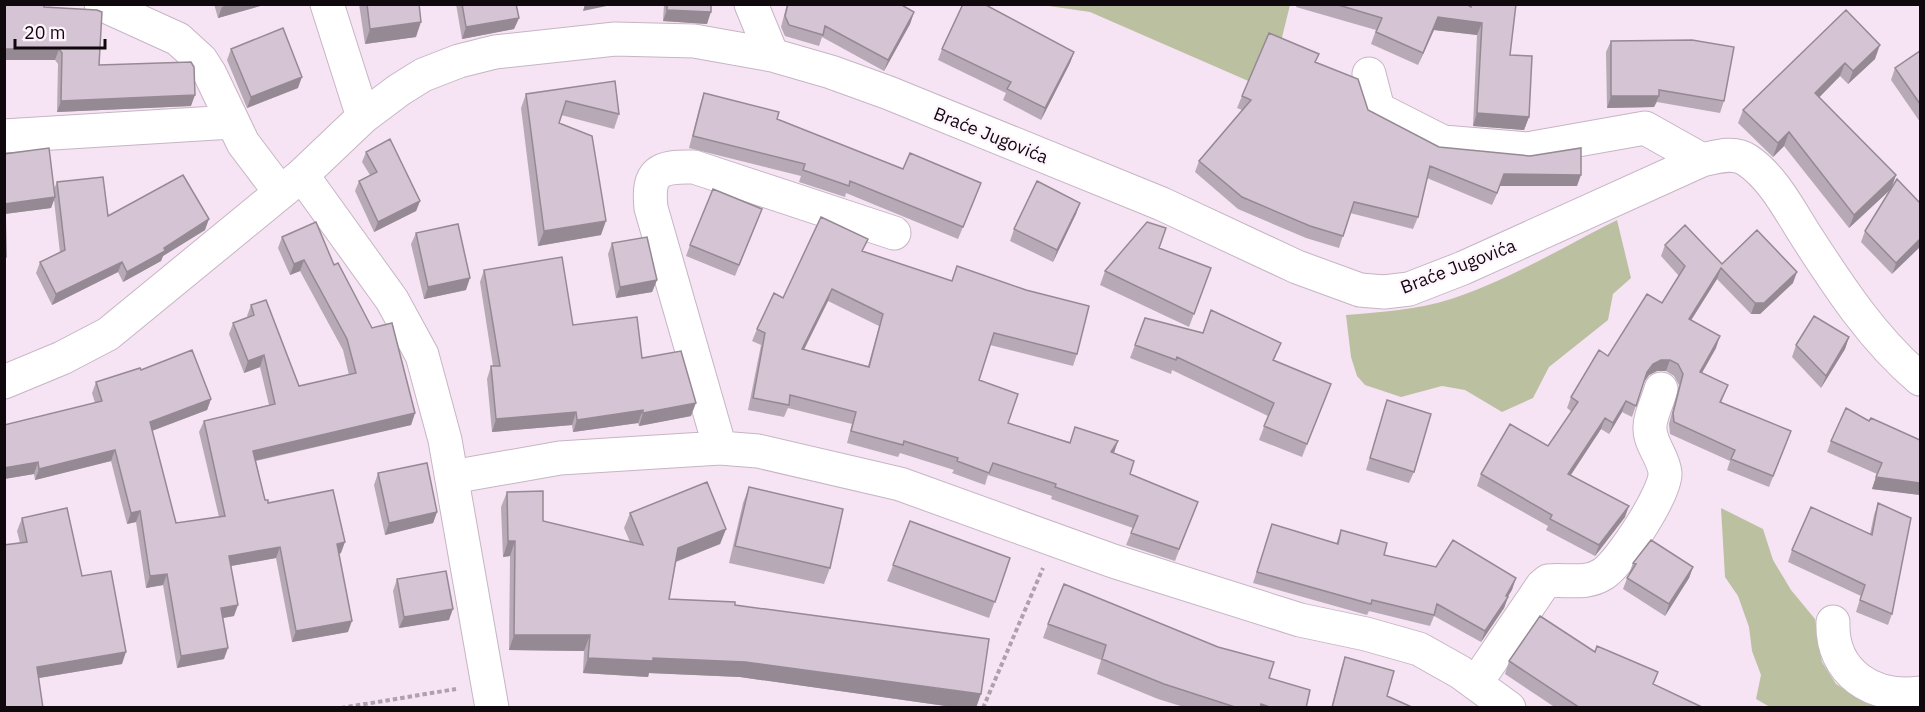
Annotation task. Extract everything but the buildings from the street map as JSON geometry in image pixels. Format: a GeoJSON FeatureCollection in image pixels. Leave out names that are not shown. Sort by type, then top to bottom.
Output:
{"type":"FeatureCollection","features":[{"type":"Feature","properties":{"kind":"street"},"geometry":{"type":"LineString","coordinates":[[101,4],[178,39],[201,60],[248,150],[291,183],[363,256],[408,326],[422,355],[445,440],[490,695]]}},
{"type":"Feature","properties":{"kind":"street"},"geometry":{"type":"LineString","coordinates":[[327,4],[363,117]]}},
{"type":"Feature","properties":{"kind":"street"},"geometry":{"type":"LineString","coordinates":[[751,4],[772,55]]}},
{"type":"Feature","properties":{"kind":"street","name":"Braće Jugovića"},"geometry":{"type":"LineString","coordinates":[[4,382],[63,358],[108,334],[291,183],[363,117],[423,75],[459,61],[495,52],[615,39],[694,41],[772,55],[831,72],[889,93],[1162,204],[1297,267],[1360,290],[1384,292],[1409,289],[1463,268],[1702,160],[1728,154],[1745,158],[1766,177],[1850,302],[1903,364],[1920,379]]}},
{"type":"Feature","properties":{"kind":"street"},"geometry":{"type":"LineString","coordinates":[[1369,74],[1378,109],[1443,142],[1527,149],[1645,128],[1702,160]]}},
{"type":"Feature","properties":{"kind":"street"},"geometry":{"type":"LineString","coordinates":[[4,136],[232,123]]}},
{"type":"Feature","properties":{"kind":"street"},"geometry":{"type":"LineString","coordinates":[[720,448],[651,208],[649,189],[655,174],[670,166],[694,167],[894,233]]}},
{"type":"Feature","properties":{"kind":"street"},"geometry":{"type":"LineString","coordinates":[[1476,683],[1542,586],[1548,581],[1581,582],[1592,579],[1603,574],[1625,554],[1660,490],[1665,474],[1650,429],[1661,389]]}},
{"type":"Feature","properties":{"kind":"street"},"geometry":{"type":"LineString","coordinates":[[452,477],[560,458],[720,448],[758,451],[900,484],[1135,568],[1300,620],[1366,634],[1419,649],[1476,683],[1509,708]]}},
{"type":"Feature","properties":{"kind":"street"},"geometry":{"type":"LineString","coordinates":[[1833,622],[1832,637],[1836,653],[1858,680],[1884,691],[1920,693]]}},
{"type":"Feature","properties":{"kind":"path"},"geometry":{"type":"LineString","coordinates":[[983,708],[1044,565]]}},
{"type":"Feature","properties":{"kind":"path"},"geometry":{"type":"LineString","coordinates":[[341,708],[490,695]]}},
{"type":"Feature","properties":{"kind":"green space"},"geometry":{"type":"Polygon","coordinates":[[[1042,5],[1290,5],[1269,90],[1090,12],[1042,5]]]}},
{"type":"Feature","properties":{"kind":"green space"},"geometry":{"type":"Polygon","coordinates":[[[1617,220],[1631,278],[1613,294],[1608,320],[1549,367],[1533,398],[1502,412],[1465,390],[1442,386],[1401,397],[1365,385],[1357,376],[1351,357],[1346,315],[1386,312],[1451,299],[1515,273],[1617,220]]]}},
{"type":"Feature","properties":{"kind":"green space"},"geometry":{"type":"Polygon","coordinates":[[[1721,508],[1763,529],[1773,560],[1791,590],[1815,619],[1822,662],[1836,684],[1862,701],[1891,707],[1770,707],[1756,699],[1761,675],[1752,651],[1749,627],[1738,596],[1725,577],[1721,508]]]}}]}
